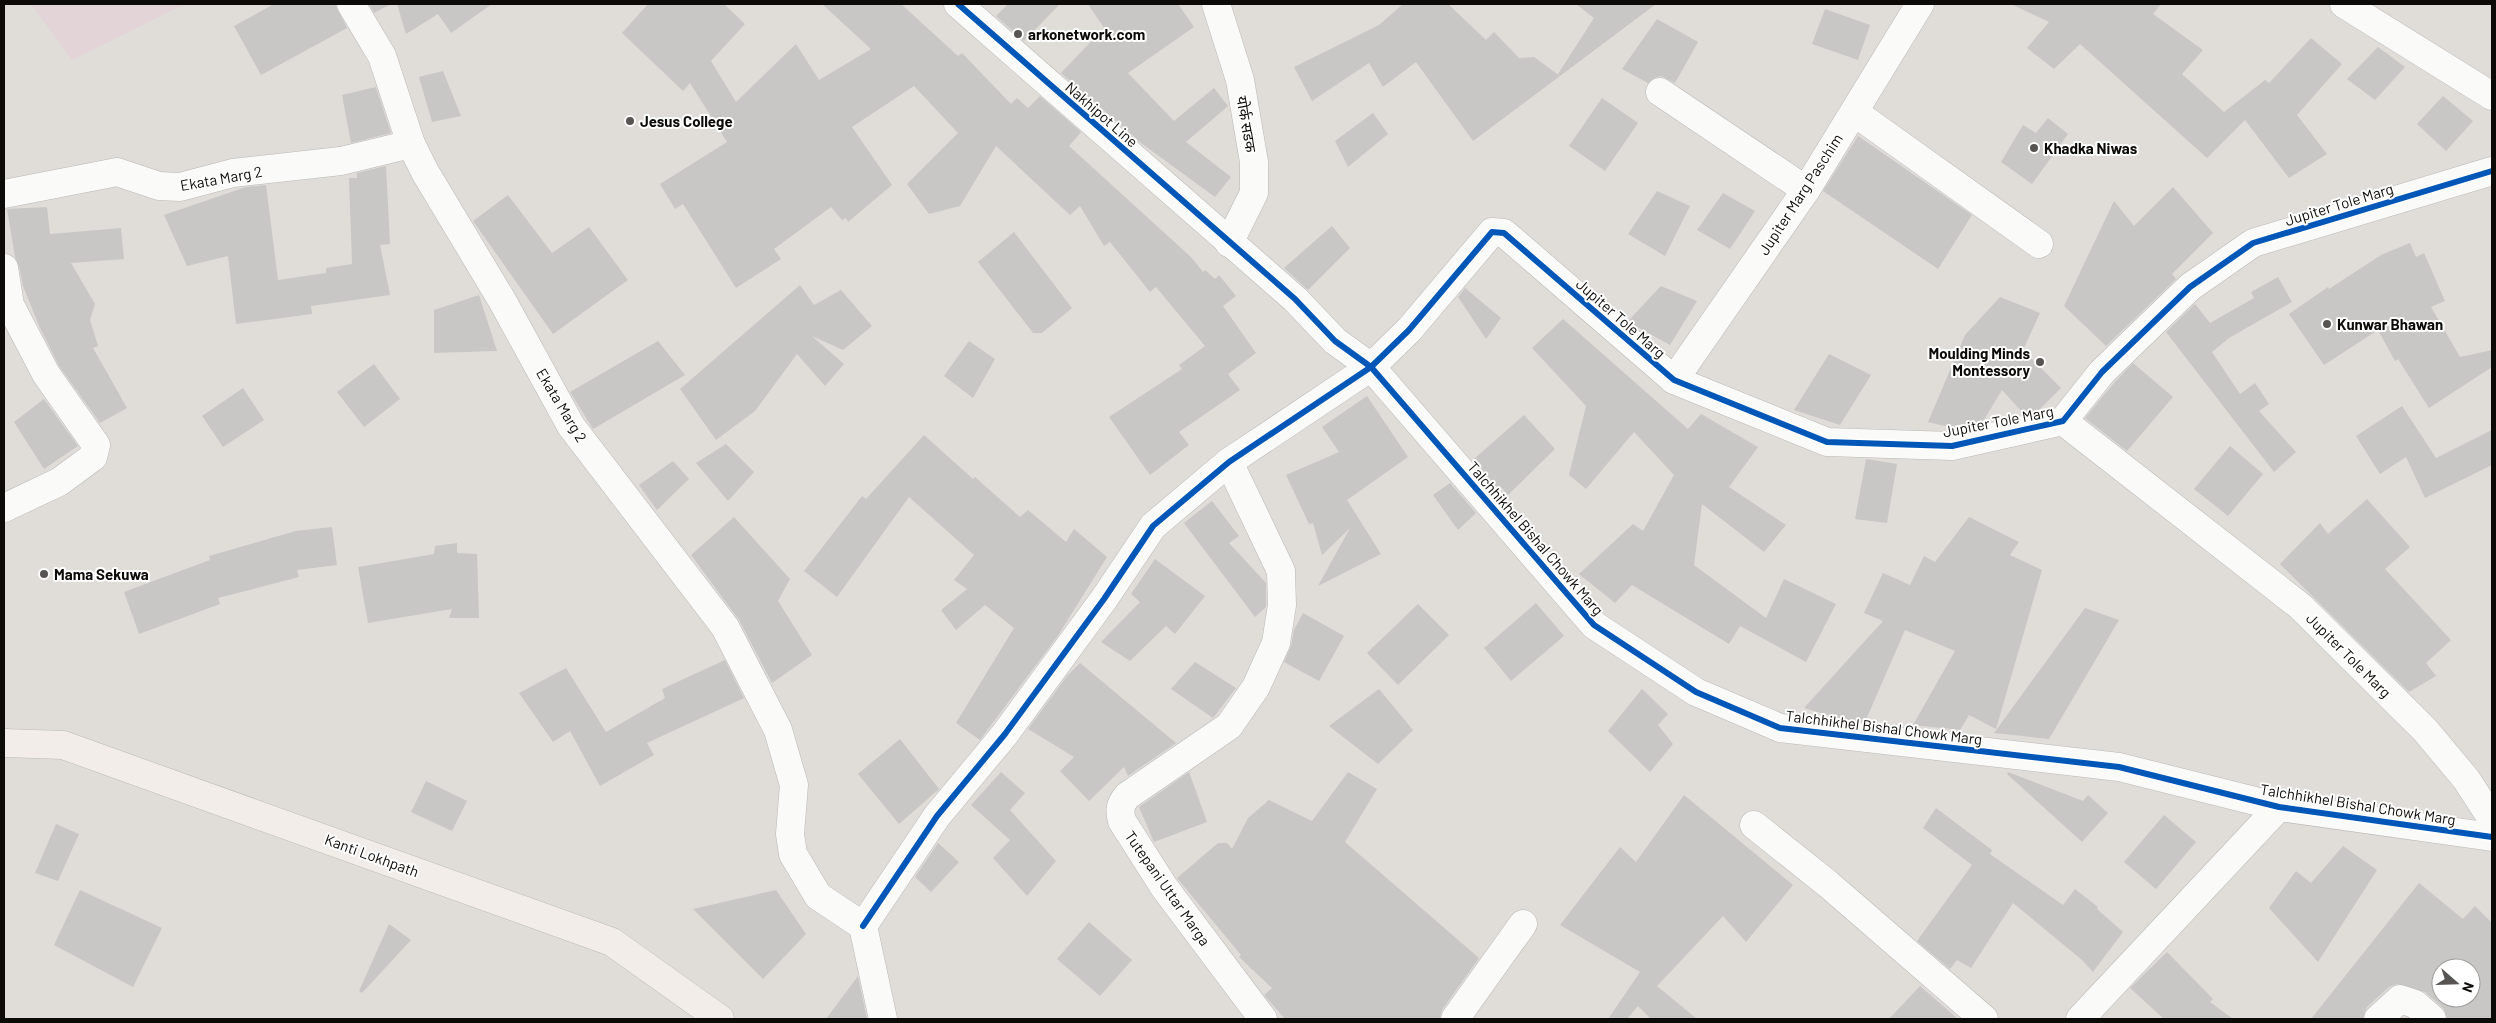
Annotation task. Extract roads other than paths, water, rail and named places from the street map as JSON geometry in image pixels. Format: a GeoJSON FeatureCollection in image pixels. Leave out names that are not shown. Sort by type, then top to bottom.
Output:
{"type":"FeatureCollection","features":[{"type":"Feature","properties":{"kind":"main road","name":"Kanti Lokhpath"},"geometry":{"type":"LineString","coordinates":[[4,743],[63,745],[612,942],[720,1019]]}},
{"type":"Feature","properties":{"kind":"street"},"geometry":{"type":"LineString","coordinates":[[351,4],[382,56],[411,144]]}},
{"type":"Feature","properties":{"kind":"street","name":"Nakhipot Line"},"geometry":{"type":"LineString","coordinates":[[958,4],[1294,299],[1335,341],[1371,367]]}},
{"type":"Feature","properties":{"kind":"street","name":"योर्क सडक"},"geometry":{"type":"LineString","coordinates":[[1216,4],[1240,80],[1254,162],[1254,193],[1229,242]]}},
{"type":"Feature","properties":{"kind":"street","name":"Jupiter Marg Paschim"},"geometry":{"type":"LineString","coordinates":[[1674,380],[1806,190],[1920,4]]}},
{"type":"Feature","properties":{"kind":"street"},"geometry":{"type":"LineString","coordinates":[[2344,4],[2492,96]]}},
{"type":"Feature","properties":{"kind":"street"},"geometry":{"type":"LineString","coordinates":[[1660,92],[1806,190]]}},
{"type":"Feature","properties":{"kind":"street"},"geometry":{"type":"LineString","coordinates":[[1854,112],[2039,244]]}},
{"type":"Feature","properties":{"kind":"street","name":"Ekata Marg 2"},"geometry":{"type":"LineString","coordinates":[[4,194],[117,172],[159,186],[180,187],[233,173],[341,161],[411,144],[425,172],[504,302],[571,426],[725,627],[781,739],[794,784],[790,834],[793,854],[818,896],[863,926]]}},
{"type":"Feature","properties":{"kind":"street","name":"Jupiter Tole Marg"},"geometry":{"type":"LineString","coordinates":[[1371,367],[1409,330],[1492,232],[1504,233],[1674,380],[1828,442],[1952,446],[2063,421],[2102,372],[2190,287],[2253,243],[2492,171]]}},
{"type":"Feature","properties":{"kind":"street"},"geometry":{"type":"LineString","coordinates":[[4,268],[10,305],[46,374],[96,446],[93,457],[59,482],[4,508]]}},
{"type":"Feature","properties":{"kind":"street"},"geometry":{"type":"LineString","coordinates":[[883,1019],[863,926],[937,816],[1005,734],[1104,599],[1153,526],[1229,462],[1371,367]]}},
{"type":"Feature","properties":{"kind":"street","name":"Talchhikhel Bishal Chowk Marg"},"geometry":{"type":"LineString","coordinates":[[1371,367],[1594,625],[1696,692],[1780,728],[2119,767],[2279,807],[2492,838]]}},
{"type":"Feature","properties":{"kind":"street","name":"Jupiter Tole Marg"},"geometry":{"type":"LineString","coordinates":[[2063,421],[2300,606],[2425,730],[2466,779],[2492,819]]}},
{"type":"Feature","properties":{"kind":"street","name":"Tutepani Uttar Marga"},"geometry":{"type":"LineString","coordinates":[[1229,462],[1281,571],[1282,605],[1276,643],[1256,687],[1229,726],[1127,796],[1121,803],[1119,811],[1122,821],[1164,887],[1263,1019]]}},
{"type":"Feature","properties":{"kind":"street"},"geometry":{"type":"LineString","coordinates":[[2080,1019],[2279,807]]}},
{"type":"Feature","properties":{"kind":"street"},"geometry":{"type":"LineString","coordinates":[[1754,826],[1828,884],[1984,1019]]}},
{"type":"Feature","properties":{"kind":"street"},"geometry":{"type":"LineString","coordinates":[[1455,1019],[1524,924]]}},
{"type":"Feature","properties":{"kind":"street"},"geometry":{"type":"LineString","coordinates":[[2378,1019],[2400,999],[2415,1004],[2432,1019]]}},
{"type":"Feature","properties":{"kind":"place","name":"arkonetwork.com"},"geometry":{"type":"Point","coordinates":[1018,34]}},
{"type":"Feature","properties":{"kind":"place","name":"Jesus College"},"geometry":{"type":"Point","coordinates":[630,121]}},
{"type":"Feature","properties":{"kind":"place","name":"Khadka Niwas"},"geometry":{"type":"Point","coordinates":[2034,148]}},
{"type":"Feature","properties":{"kind":"place","name":"Kunwar Bhawan"},"geometry":{"type":"Point","coordinates":[2327,324]}},
{"type":"Feature","properties":{"kind":"place","name":"Moulding Minds Montessory"},"geometry":{"type":"Point","coordinates":[2040,362]}},
{"type":"Feature","properties":{"kind":"place","name":"Mama Sekuwa"},"geometry":{"type":"Point","coordinates":[44,574]}}]}
